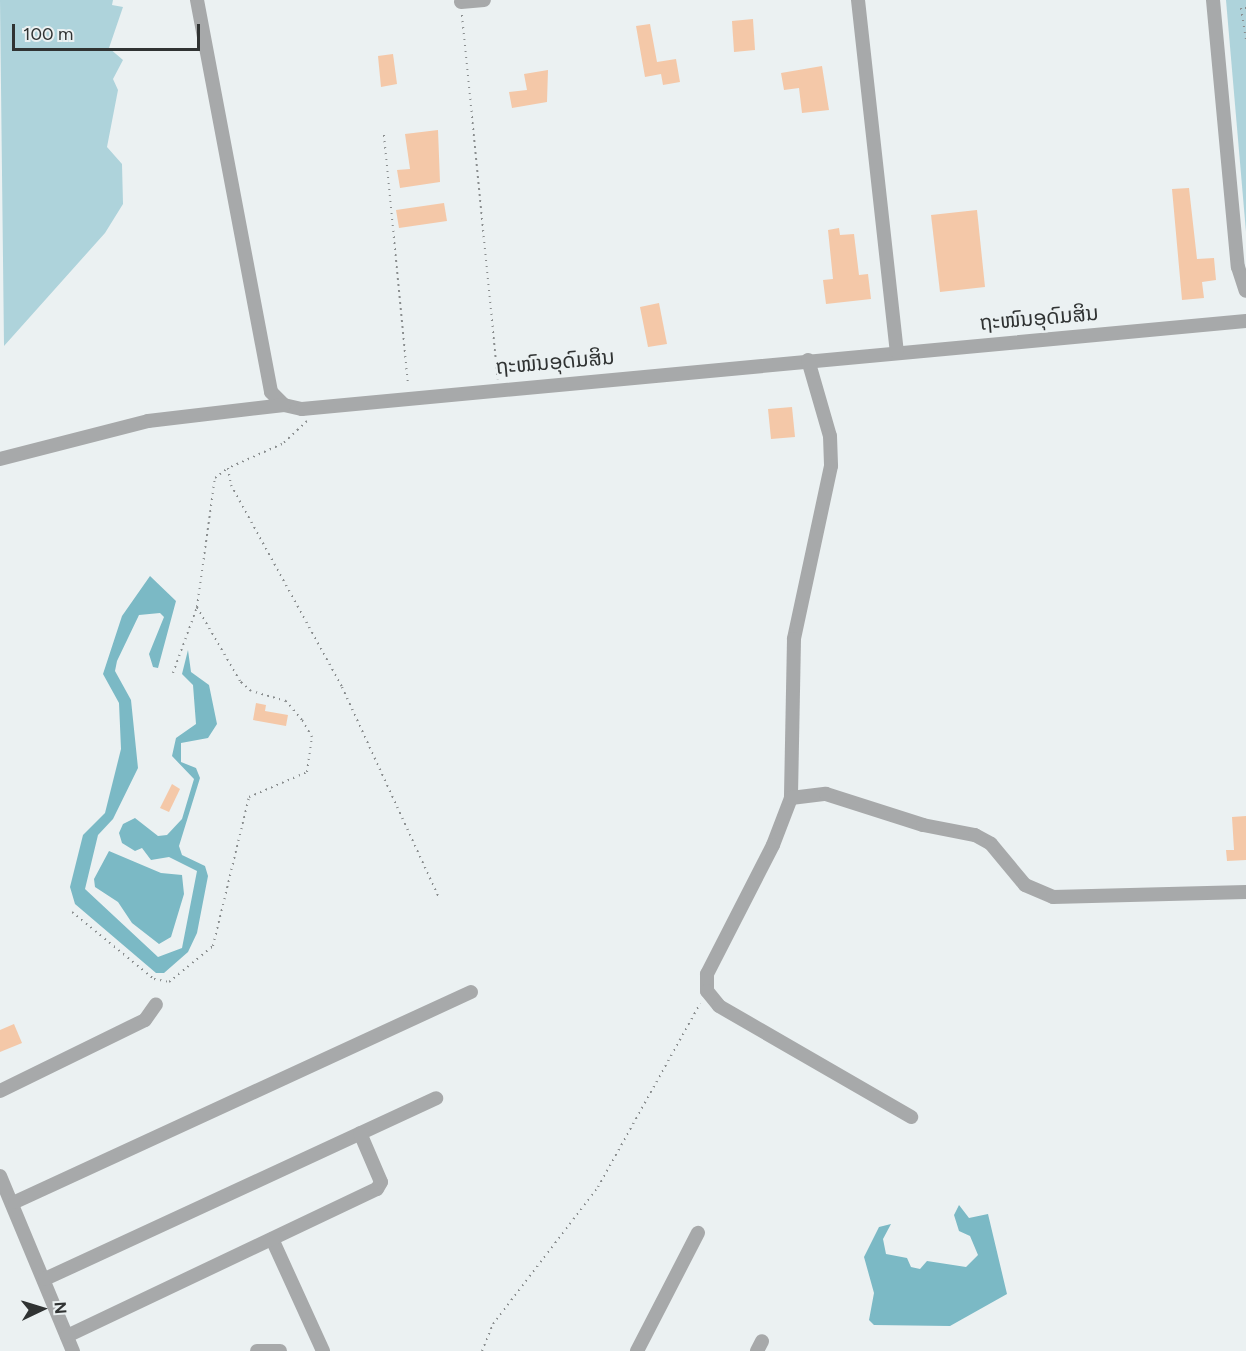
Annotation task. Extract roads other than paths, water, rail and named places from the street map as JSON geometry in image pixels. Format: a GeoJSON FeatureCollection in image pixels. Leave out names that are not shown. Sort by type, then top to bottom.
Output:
{"type":"FeatureCollection","features":[{"type":"Feature","properties":{"kind":"street"},"geometry":{"type":"LineString","coordinates":[[197,0],[271,392],[284,405]]}},
{"type":"Feature","properties":{"kind":"street"},"geometry":{"type":"LineString","coordinates":[[460,2],[484,0]]}},
{"type":"Feature","properties":{"kind":"street"},"geometry":{"type":"LineString","coordinates":[[858,0],[897,352]]}},
{"type":"Feature","properties":{"kind":"street"},"geometry":{"type":"LineString","coordinates":[[1213,0],[1238,267],[1246,291]]}},
{"type":"Feature","properties":{"kind":"street","name":"ຖະໜົນອຸດົມສິນ"},"geometry":{"type":"LineString","coordinates":[[0,459],[148,421],[284,405],[314,408],[499,388],[1246,321]]}},
{"type":"Feature","properties":{"kind":"street"},"geometry":{"type":"LineString","coordinates":[[808,360],[830,436],[831,466],[794,639],[791,798],[773,845],[707,974],[707,991],[719,1006],[911,1117]]}},
{"type":"Feature","properties":{"kind":"street"},"geometry":{"type":"LineString","coordinates":[[791,798],[826,794],[923,825],[975,835],[991,844],[1026,885],[1053,897],[1246,892]]}},
{"type":"Feature","properties":{"kind":"street"},"geometry":{"type":"LineString","coordinates":[[15,1202],[471,992]]}},
{"type":"Feature","properties":{"kind":"street"},"geometry":{"type":"LineString","coordinates":[[0,1091],[145,1020],[156,1004]]}},
{"type":"Feature","properties":{"kind":"street"},"geometry":{"type":"LineString","coordinates":[[45,1279],[436,1098]]}},
{"type":"Feature","properties":{"kind":"street"},"geometry":{"type":"LineString","coordinates":[[67,1336],[377,1189],[381,1182],[360,1133]]}},
{"type":"Feature","properties":{"kind":"street"},"geometry":{"type":"LineString","coordinates":[[0,1176],[15,1202],[73,1351]]}},
{"type":"Feature","properties":{"kind":"street"},"geometry":{"type":"LineString","coordinates":[[637,1351],[698,1233]]}},
{"type":"Feature","properties":{"kind":"street"},"geometry":{"type":"LineString","coordinates":[[272,1239],[323,1351]]}},
{"type":"Feature","properties":{"kind":"street"},"geometry":{"type":"LineString","coordinates":[[256,1351],[280,1351]]}}]}
